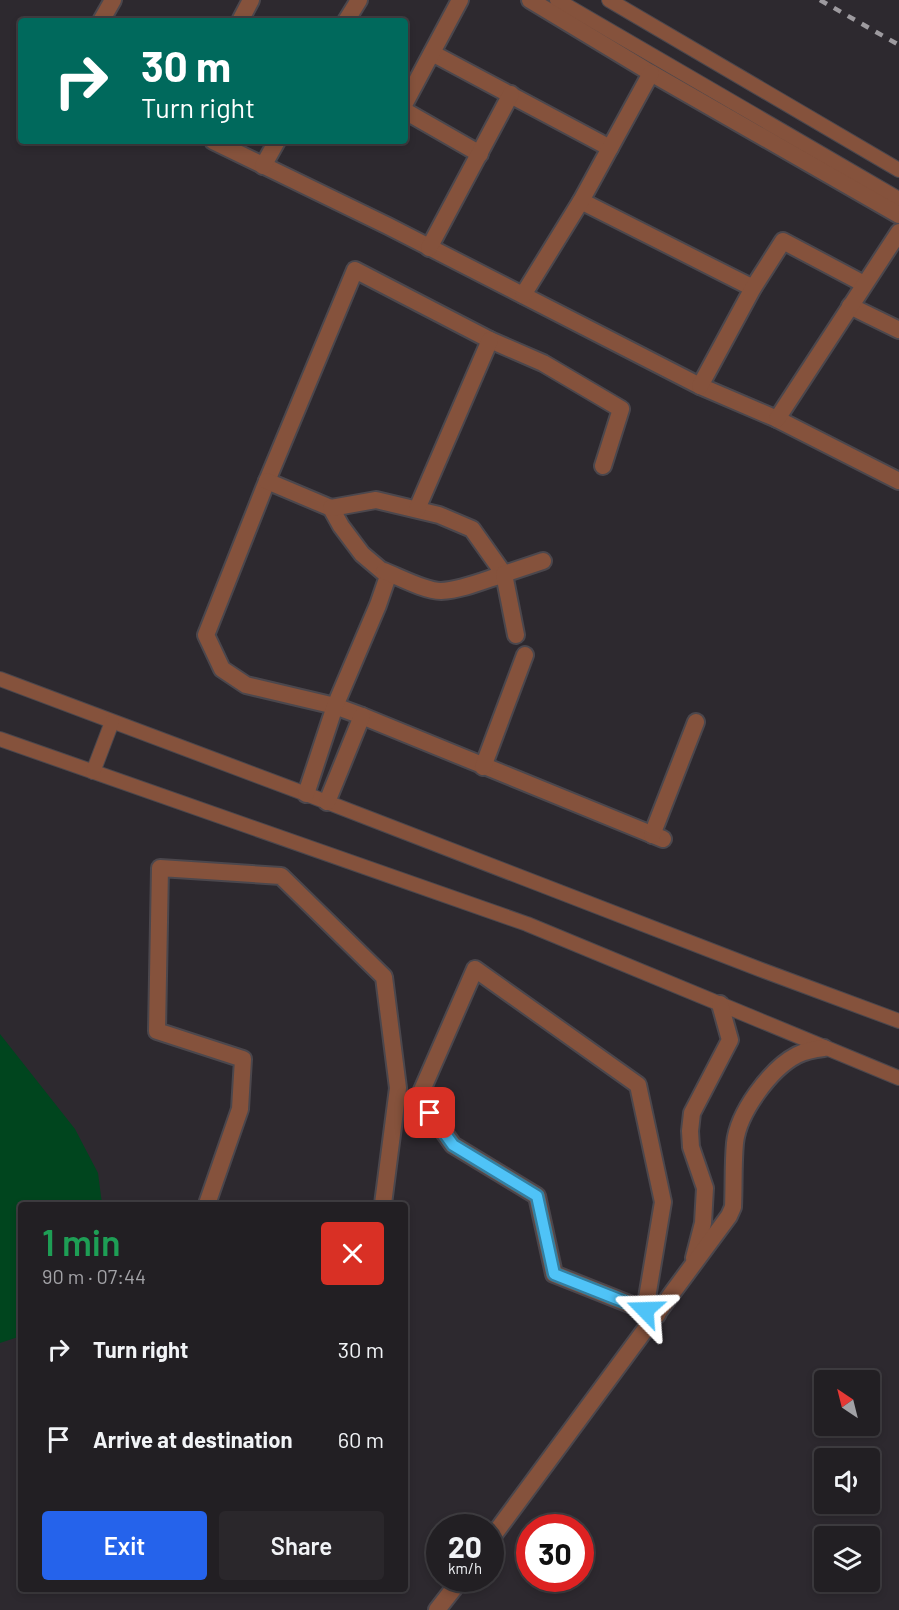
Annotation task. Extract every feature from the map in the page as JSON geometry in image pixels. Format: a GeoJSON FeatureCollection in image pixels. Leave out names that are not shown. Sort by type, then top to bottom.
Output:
{"type":"FeatureCollection","features":[{"type":"Feature","properties":{"kind":"street"},"geometry":{"type":"LineString","coordinates":[[103,18],[114,0]]}},
{"type":"Feature","properties":{"kind":"street"},"geometry":{"type":"LineString","coordinates":[[242,18],[251,0]]}},
{"type":"Feature","properties":{"kind":"street"},"geometry":{"type":"LineString","coordinates":[[348,18],[359,0]]}},
{"type":"Feature","properties":{"kind":"street"},"geometry":{"type":"LineString","coordinates":[[408,97],[460,0]]}},
{"type":"Feature","properties":{"kind":"street"},"geometry":{"type":"LineString","coordinates":[[530,0],[651,73],[899,215]]}},
{"type":"Feature","properties":{"kind":"street"},"geometry":{"type":"LineString","coordinates":[[432,53],[610,148]]}},
{"type":"Feature","properties":{"kind":"street"},"geometry":{"type":"LineString","coordinates":[[523,296],[581,201],[651,73]]}},
{"type":"Feature","properties":{"kind":"street"},"geometry":{"type":"LineString","coordinates":[[429,248],[511,94]]}},
{"type":"Feature","properties":{"kind":"street"},"geometry":{"type":"LineString","coordinates":[[408,113],[480,154]]}},
{"type":"Feature","properties":{"kind":"street"},"geometry":{"type":"LineString","coordinates":[[219,144],[700,386],[777,419],[899,481]]}},
{"type":"Feature","properties":{"kind":"street"},"geometry":{"type":"LineString","coordinates":[[263,166],[275,144]]}},
{"type":"Feature","properties":{"kind":"street"},"geometry":{"type":"LineString","coordinates":[[581,201],[753,288]]}},
{"type":"Feature","properties":{"kind":"street"},"geometry":{"type":"LineString","coordinates":[[777,419],[899,231]]}},
{"type":"Feature","properties":{"kind":"street"},"geometry":{"type":"LineString","coordinates":[[700,386],[753,288],[783,241],[864,284]]}},
{"type":"Feature","properties":{"kind":"street"},"geometry":{"type":"LineString","coordinates":[[603,466],[621,409],[543,363],[490,340],[355,270],[206,635],[222,669],[246,685],[335,706],[657,837],[696,722]]}},
{"type":"Feature","properties":{"kind":"street"},"geometry":{"type":"LineString","coordinates":[[850,306],[899,330]]}},
{"type":"Feature","properties":{"kind":"street"},"geometry":{"type":"LineString","coordinates":[[417,509],[490,340]]}},
{"type":"Feature","properties":{"kind":"street"},"geometry":{"type":"LineString","coordinates":[[267,482],[331,508],[376,500],[439,515],[472,529],[504,574],[516,635]]}},
{"type":"Feature","properties":{"kind":"street"},"geometry":{"type":"LineString","coordinates":[[306,794],[335,706],[388,576],[362,554],[331,508]]}},
{"type":"Feature","properties":{"kind":"street"},"geometry":{"type":"LineString","coordinates":[[384,571],[417,585],[440,591],[462,587],[543,561]]}},
{"type":"Feature","properties":{"kind":"street"},"geometry":{"type":"LineString","coordinates":[[483,767],[525,655]]}},
{"type":"Feature","properties":{"kind":"street"},"geometry":{"type":"LineString","coordinates":[[327,802],[362,716]]}},
{"type":"Feature","properties":{"kind":"street"},"geometry":{"type":"LineString","coordinates":[[208,1202],[240,1109],[243,1059],[157,1032],[160,868],[281,876],[384,977],[398,1088],[383,1202]]}},
{"type":"Feature","properties":{"kind":"street"},"geometry":{"type":"LineString","coordinates":[[418,1097],[475,969],[638,1086],[663,1202],[651,1313]]}},
{"type":"Feature","properties":{"kind":"street"},"geometry":{"type":"LineString","coordinates":[[692,1267],[703,1223],[705,1188],[695,1163],[690,1131],[692,1113],[730,1040],[720,1004]]}},
{"type":"Feature","properties":{"kind":"street"},"geometry":{"type":"LineString","coordinates":[[504,1520],[651,1313],[692,1267],[729,1216],[733,1207],[735,1142],[742,1118],[764,1084],[777,1070],[797,1055],[824,1047]]}},
{"type":"Feature","properties":{"kind":"street"},"geometry":{"type":"LineString","coordinates":[[398,1088],[418,1097],[453,1145],[537,1196],[554,1274],[651,1313]]}},
{"type":"Feature","properties":{"kind":"street"},"geometry":{"type":"LineString","coordinates":[[438,1610],[452,1592]]}},
{"type":"Feature","properties":{"kind":"lane"},"geometry":{"type":"LineString","coordinates":[[558,0],[899,200]]}},
{"type":"Feature","properties":{"kind":"lane"},"geometry":{"type":"LineString","coordinates":[[609,0],[899,170]]}},
{"type":"Feature","properties":{"kind":"lane"},"geometry":{"type":"LineString","coordinates":[[0,679],[899,1021]]}},
{"type":"Feature","properties":{"kind":"lane"},"geometry":{"type":"LineString","coordinates":[[93,771],[112,722]]}},
{"type":"Feature","properties":{"kind":"lane"},"geometry":{"type":"LineString","coordinates":[[0,739],[527,924],[899,1078]]}},
{"type":"Feature","properties":{"kind":"green space"},"geometry":{"type":"Polygon","coordinates":[[[0,1034],[75,1129],[98,1173],[102,1202],[18,1202],[18,1337],[0,1343],[0,1034]]]}},
{"type":"Feature","properties":{"kind":"railway"},"geometry":{"type":"LineString","coordinates":[[820,0],[899,45]]}},
{"type":"Feature","properties":{"kind":"route"},"geometry":{"type":"LineString","coordinates":[[430,1113],[453,1145],[537,1196],[554,1274],[645,1310]]}}]}
